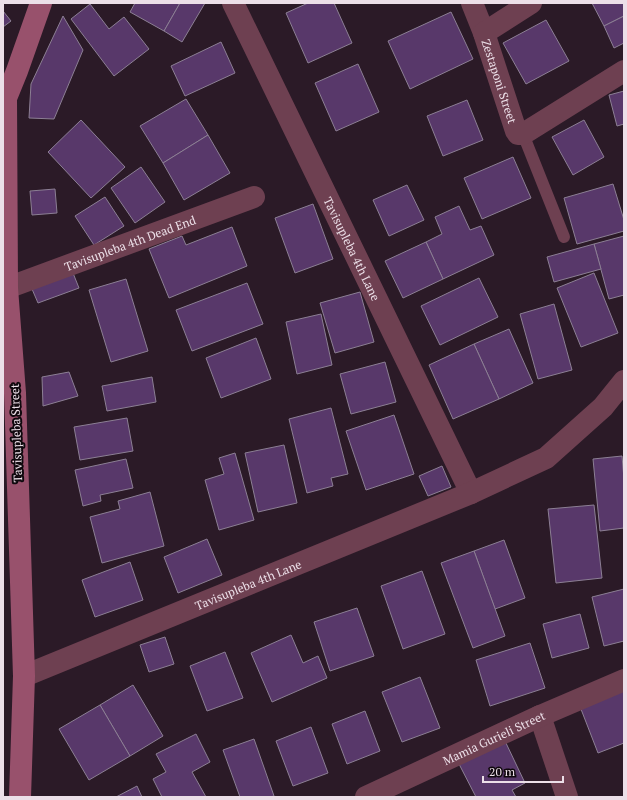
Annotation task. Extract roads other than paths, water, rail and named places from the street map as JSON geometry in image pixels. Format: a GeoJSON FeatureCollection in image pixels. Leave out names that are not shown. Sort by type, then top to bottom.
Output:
{"type":"FeatureCollection","features":[{"type":"Feature","properties":{"kind":"street","name":"Tavisupleba Street"},"geometry":{"type":"LineString","coordinates":[[20,797],[24,676],[9,397],[5,99],[17,71],[41,3]]}},
{"type":"Feature","properties":{"kind":"street","name":"Tavisupleba 4th Lane"},"geometry":{"type":"LineString","coordinates":[[233,3],[471,493]]}},
{"type":"Feature","properties":{"kind":"street","name":"Zestaponi Street"},"geometry":{"type":"LineString","coordinates":[[472,3],[484,33],[518,134],[523,134],[624,71]]}},
{"type":"Feature","properties":{"kind":"street"},"geometry":{"type":"LineString","coordinates":[[484,33],[531,3]]}},
{"type":"Feature","properties":{"kind":"street","name":"Tavisupleba 4th Dead End"},"geometry":{"type":"LineString","coordinates":[[7,288],[254,197]]}},
{"type":"Feature","properties":{"kind":"street","name":"Tavisupleba 4th Lane"},"geometry":{"type":"LineString","coordinates":[[24,676],[471,493],[546,458],[603,407],[624,381]]}},
{"type":"Feature","properties":{"kind":"street","name":"Mamia Gurieli Street"},"geometry":{"type":"LineString","coordinates":[[366,797],[540,716],[624,680]]}},
{"type":"Feature","properties":{"kind":"street"},"geometry":{"type":"LineString","coordinates":[[540,716],[567,797]]}},
{"type":"Feature","properties":{"kind":"lane"},"geometry":{"type":"LineString","coordinates":[[523,134],[564,237]]}}]}
